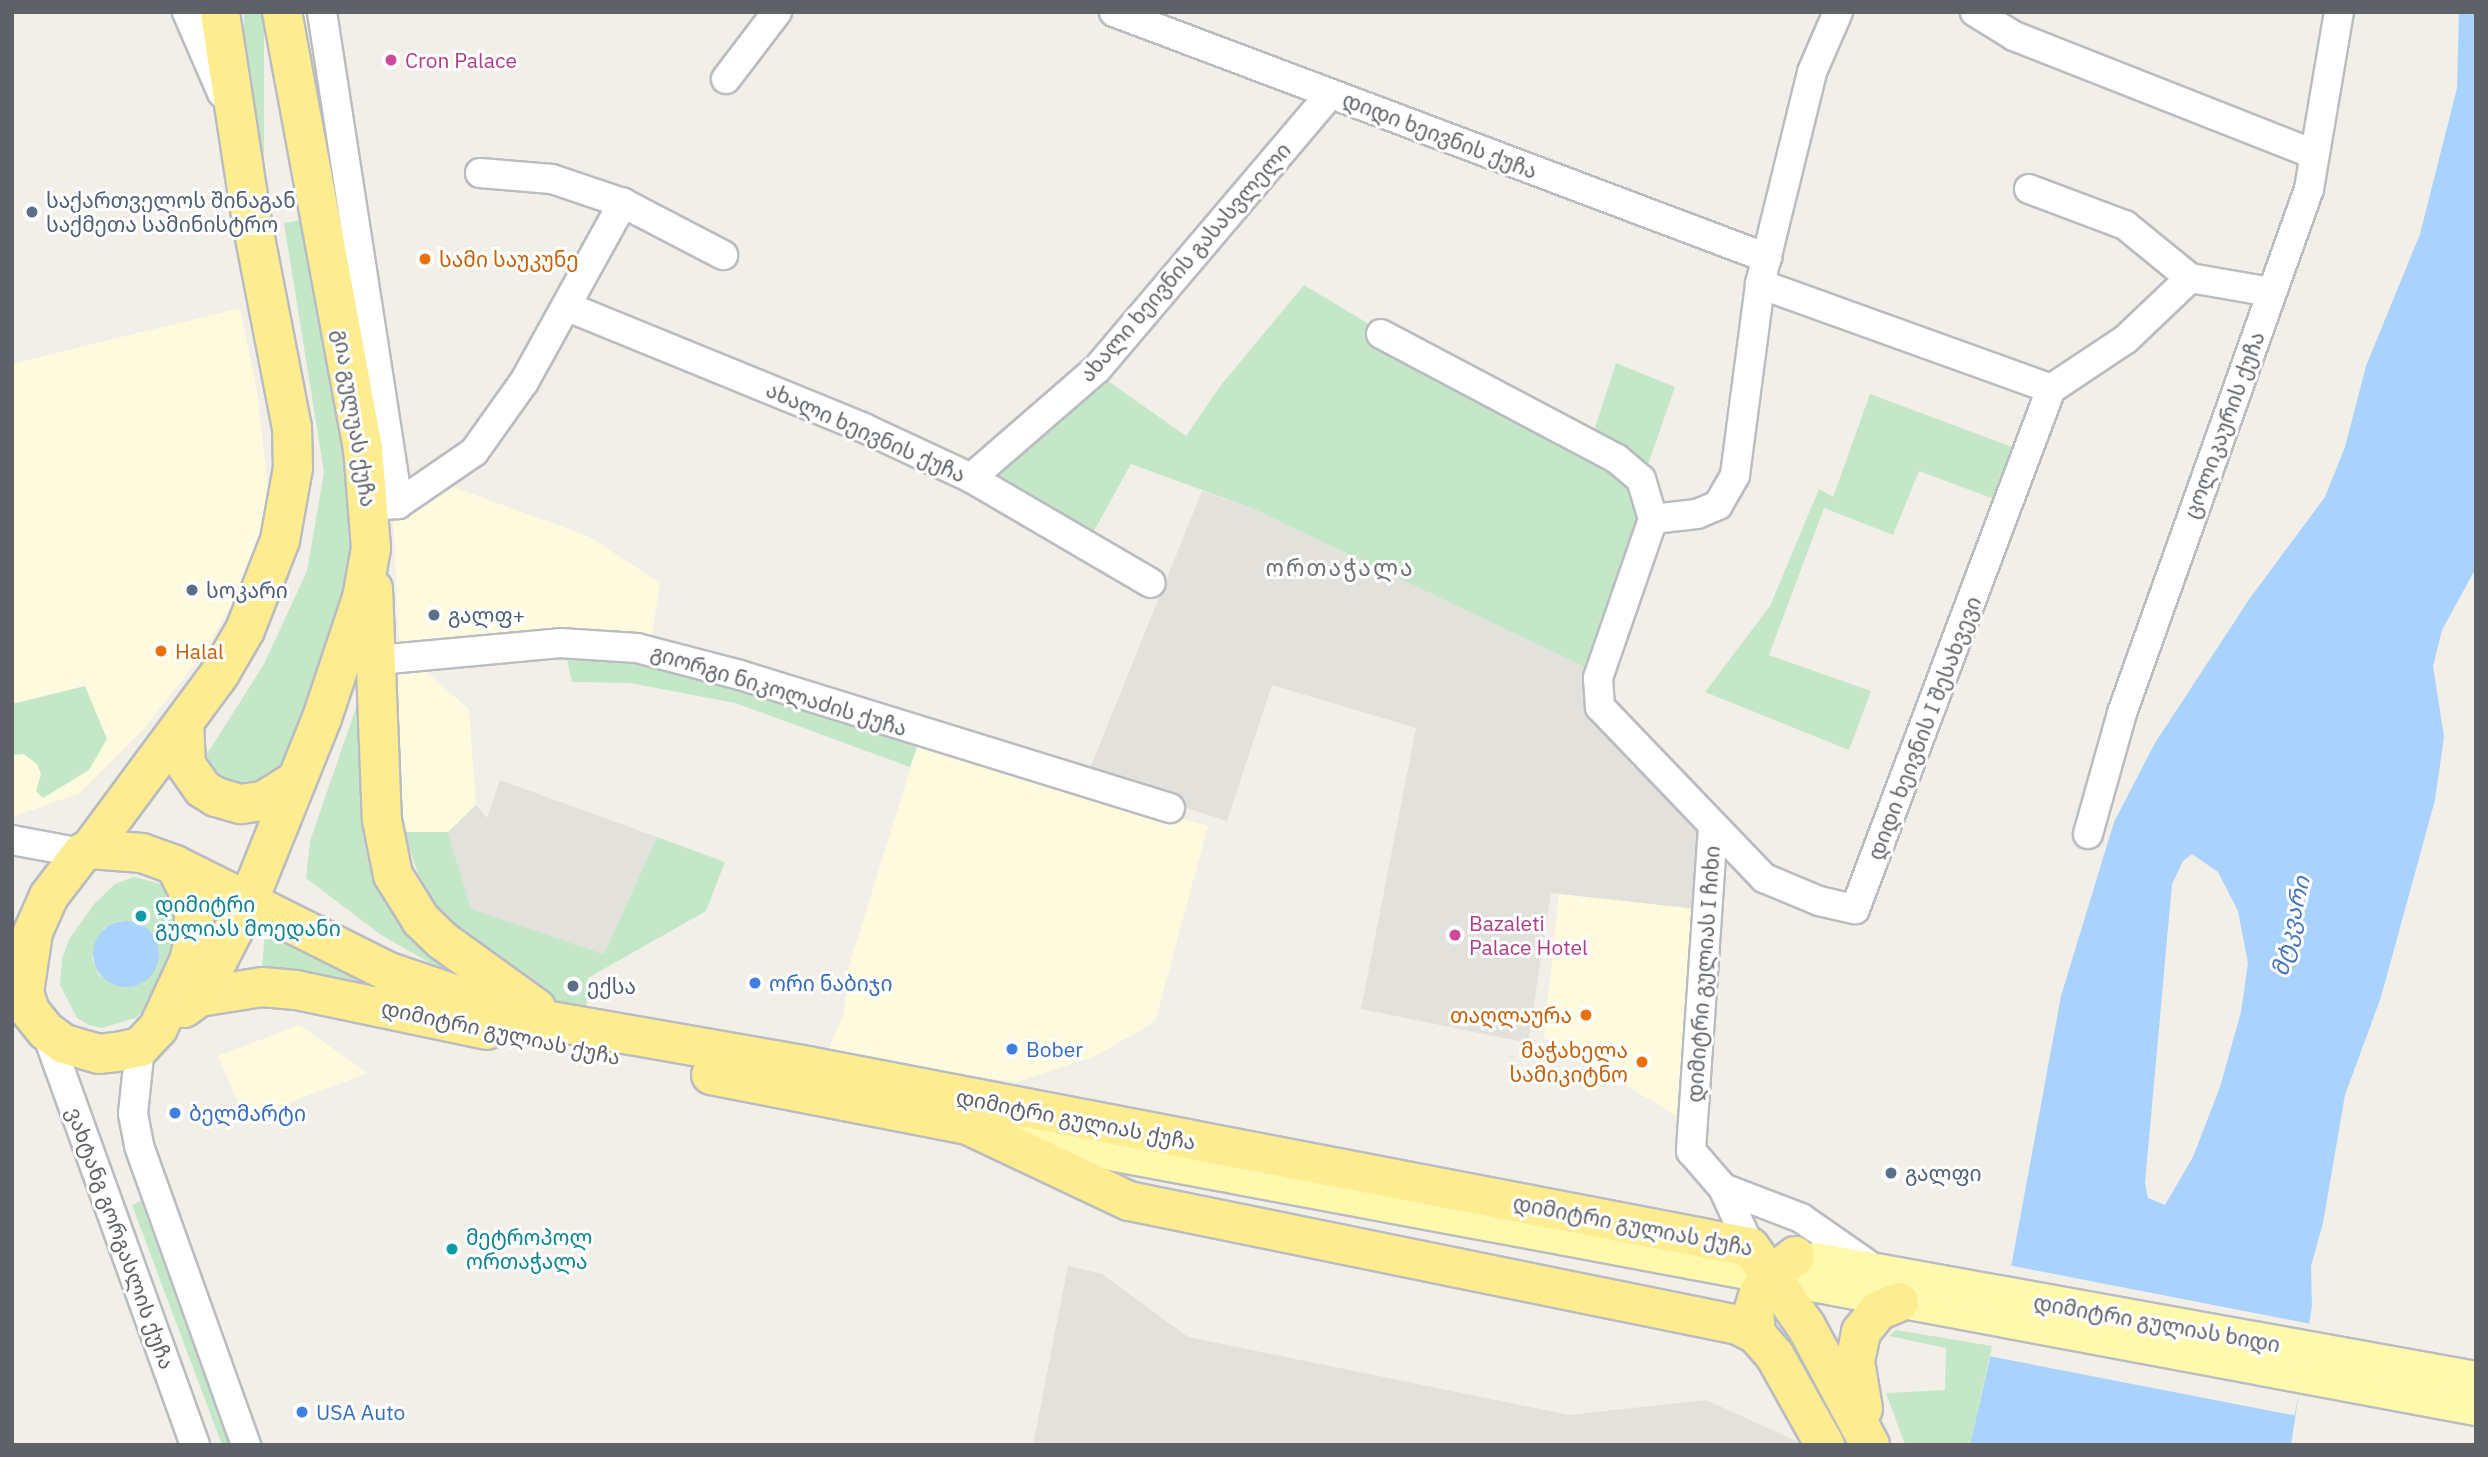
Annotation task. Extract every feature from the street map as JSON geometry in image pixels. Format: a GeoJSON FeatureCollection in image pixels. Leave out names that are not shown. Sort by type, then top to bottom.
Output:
{"type":"FeatureCollection","features":[{"type":"Feature","properties":{"kind":"highway"},"geometry":{"type":"LineString","coordinates":[[86,851],[126,849],[175,865],[193,900],[195,935],[189,961],[149,1037],[91,1053],[64,1044],[29,1012],[24,978],[33,932],[49,896],[184,723],[226,664],[265,584],[280,540],[293,468],[292,428],[236,125],[220,12]]}},
{"type":"Feature","properties":{"kind":"highway","name":"გია გულუას ქუჩა"},"geometry":{"type":"LineString","coordinates":[[149,1037],[199,997],[248,902],[297,780],[358,610],[371,548],[384,505],[282,12]]}},
{"type":"Feature","properties":{"kind":"highway"},"geometry":{"type":"LineString","coordinates":[[371,548],[378,660],[382,820],[393,875],[421,920],[443,941],[509,993],[562,1023]]}},
{"type":"Feature","properties":{"kind":"highway"},"geometry":{"type":"LineString","coordinates":[[184,723],[186,765],[204,789],[216,797],[241,804],[263,801],[297,780]]}},
{"type":"Feature","properties":{"kind":"highway","name":"დიმიტრი გულიას ქუჩა"},"geometry":{"type":"LineString","coordinates":[[175,865],[432,989],[562,1023],[807,1066],[1772,1259]]}},
{"type":"Feature","properties":{"kind":"highway","name":"დიმიტრი გულიას ქუჩა"},"geometry":{"type":"LineString","coordinates":[[199,997],[262,987],[296,990],[968,1125],[1129,1201],[1708,1316],[1756,1334]]}},
{"type":"Feature","properties":{"kind":"highway"},"geometry":{"type":"LineString","coordinates":[[1772,1259],[1754,1309],[1756,1334],[1775,1356],[1825,1445]]}},
{"type":"Feature","properties":{"kind":"highway"},"geometry":{"type":"LineString","coordinates":[[1772,1259],[1869,1440]]}},
{"type":"Feature","properties":{"kind":"highway"},"geometry":{"type":"LineString","coordinates":[[1869,1440],[1857,1348],[1889,1287]]}},
{"type":"Feature","properties":{"kind":"main road","name":"დიმიტრი გულიას ქუჩა"},"geometry":{"type":"LineString","coordinates":[[968,1125],[1772,1259],[1889,1287],[1999,1308]]}},
{"type":"Feature","properties":{"kind":"main road","name":"დიმიტრი გულიას ხიდი"},"geometry":{"type":"LineString","coordinates":[[1999,1308],[2310,1364]]}},
{"type":"Feature","properties":{"kind":"main road"},"geometry":{"type":"LineString","coordinates":[[2310,1364],[2476,1380]]}},
{"type":"Feature","properties":{"kind":"main road"},"geometry":{"type":"LineString","coordinates":[[2310,1364],[2476,1407]]}},
{"type":"Feature","properties":{"kind":"street"},"geometry":{"type":"LineString","coordinates":[[187,12],[236,125]]}},
{"type":"Feature","properties":{"kind":"street","name":"გია გულუას ქუჩა"},"geometry":{"type":"LineString","coordinates":[[322,12],[384,505]]}},
{"type":"Feature","properties":{"kind":"street"},"geometry":{"type":"LineString","coordinates":[[726,79],[777,12]]}},
{"type":"Feature","properties":{"kind":"street","name":"დიდი ხეივნის ქუჩა"},"geometry":{"type":"LineString","coordinates":[[1114,12],[1330,94],[2051,389]]}},
{"type":"Feature","properties":{"kind":"street"},"geometry":{"type":"LineString","coordinates":[[1381,334],[1617,459],[1641,479],[1653,519],[1697,514],[1718,505],[1735,475],[1763,271],[1812,72],[1838,12]]}},
{"type":"Feature","properties":{"kind":"street"},"geometry":{"type":"LineString","coordinates":[[1975,12],[2014,36],[2314,154]]}},
{"type":"Feature","properties":{"kind":"street","name":"ცოლიკაურის ქუჩა"},"geometry":{"type":"LineString","coordinates":[[2088,834],[2122,713],[2309,190],[2339,12]]}},
{"type":"Feature","properties":{"kind":"street","name":"ახალი ხეივნის გასასვლელი"},"geometry":{"type":"LineString","coordinates":[[971,478],[1097,369],[1330,94]]}},
{"type":"Feature","properties":{"kind":"street"},"geometry":{"type":"LineString","coordinates":[[480,173],[552,179],[623,203],[723,255]]}},
{"type":"Feature","properties":{"kind":"street"},"geometry":{"type":"LineString","coordinates":[[2029,189],[2125,225],[2190,278],[2271,292]]}},
{"type":"Feature","properties":{"kind":"street"},"geometry":{"type":"LineString","coordinates":[[384,505],[474,452],[524,382],[568,307],[623,203]]}},
{"type":"Feature","properties":{"kind":"street"},"geometry":{"type":"LineString","coordinates":[[2051,389],[2126,339],[2190,278]]}},
{"type":"Feature","properties":{"kind":"street","name":"ახალი ხეივნის ქუჩა"},"geometry":{"type":"LineString","coordinates":[[568,307],[864,428],[971,478],[1151,583]]}},
{"type":"Feature","properties":{"kind":"street","name":"დიდი ხეივნის I შესახვევი"},"geometry":{"type":"LineString","coordinates":[[1713,827],[1764,878],[1819,901],[1856,909],[2051,389]]}},
{"type":"Feature","properties":{"kind":"street","name":"დიმიტრი გულიას I ჩიხი"},"geometry":{"type":"LineString","coordinates":[[1653,519],[1598,678],[1600,707],[1713,827],[1691,1151],[1723,1188]]}},
{"type":"Feature","properties":{"kind":"street","name":"გიორგი ნიკოლაძის ქუჩა"},"geometry":{"type":"LineString","coordinates":[[378,660],[560,643],[637,648],[740,674],[1170,808]]}},
{"type":"Feature","properties":{"kind":"street"},"geometry":{"type":"LineString","coordinates":[[12,840],[86,851]]}},
{"type":"Feature","properties":{"kind":"street","name":"ვახტანგ გორგასლის ქუჩა"},"geometry":{"type":"LineString","coordinates":[[29,1012],[195,1445]]}},
{"type":"Feature","properties":{"kind":"street"},"geometry":{"type":"LineString","coordinates":[[149,1037],[132,1114],[139,1146],[246,1445]]}},
{"type":"Feature","properties":{"kind":"street"},"geometry":{"type":"LineString","coordinates":[[1723,1188],[1772,1259]]}},
{"type":"Feature","properties":{"kind":"street"},"geometry":{"type":"LineString","coordinates":[[1723,1188],[1801,1218],[1889,1287]]}},
{"type":"Feature","properties":{"kind":"shaded area"},"geometry":{"type":"Polygon","coordinates":[[[240,308],[257,391],[270,504],[245,581],[205,651],[143,730],[80,793],[12,817],[12,364],[240,308]]]}},
{"type":"Feature","properties":{"kind":"shaded area"},"geometry":{"type":"Polygon","coordinates":[[[450,486],[588,536],[660,583],[651,642],[399,649],[393,511],[450,486]]]}},
{"type":"Feature","properties":{"kind":"shaded area"},"geometry":{"type":"Polygon","coordinates":[[[1202,491],[1254,509],[1593,671],[1593,712],[1633,766],[1699,824],[1697,909],[1551,893],[1528,1043],[1361,1009],[1416,728],[1272,685],[1227,821],[1087,776],[1202,491]]]}},
{"type":"Feature","properties":{"kind":"shaded area"},"geometry":{"type":"Polygon","coordinates":[[[426,672],[469,709],[476,805],[449,832],[404,832],[392,674],[426,672]]]}},
{"type":"Feature","properties":{"kind":"shaded area"},"geometry":{"type":"Polygon","coordinates":[[[919,741],[1208,826],[1155,1022],[1095,1056],[1017,1082],[825,1058],[844,1013],[848,969],[919,741]]]}},
{"type":"Feature","properties":{"kind":"shaded area"},"geometry":{"type":"Polygon","coordinates":[[[500,780],[657,837],[604,954],[471,909],[448,832],[476,805],[487,818],[500,780]]]}},
{"type":"Feature","properties":{"kind":"shaded area"},"geometry":{"type":"Polygon","coordinates":[[[1559,893],[1697,909],[1679,1117],[1544,1037],[1559,893]]]}},
{"type":"Feature","properties":{"kind":"shaded area"},"geometry":{"type":"Polygon","coordinates":[[[299,1025],[368,1073],[245,1119],[218,1056],[299,1025]]]}},
{"type":"Feature","properties":{"kind":"shaded area"},"geometry":{"type":"Polygon","coordinates":[[[1068,1266],[1102,1274],[1188,1337],[1569,1415],[1706,1400],[1805,1445],[1033,1445],[1068,1266]]]}},
{"type":"Feature","properties":{"kind":"green space"},"geometry":{"type":"Polygon","coordinates":[[[244,12],[264,12],[264,215],[244,215],[244,12]]]}},
{"type":"Feature","properties":{"kind":"green space"},"geometry":{"type":"Polygon","coordinates":[[[301,220],[356,508],[350,606],[280,781],[238,794],[211,771],[207,754],[264,664],[307,571],[324,472],[284,223],[301,220]]]}},
{"type":"Feature","properties":{"kind":"green space"},"geometry":{"type":"Polygon","coordinates":[[[1304,285],[1633,483],[1644,520],[1593,671],[1254,509],[1131,464],[1089,540],[990,476],[1101,376],[1186,436],[1221,385],[1304,285]]]}},
{"type":"Feature","properties":{"kind":"green space"},"geometry":{"type":"Polygon","coordinates":[[[1616,363],[1675,387],[1645,473],[1592,437],[1616,363]]]}},
{"type":"Feature","properties":{"kind":"green space"},"geometry":{"type":"Polygon","coordinates":[[[1870,394],[2023,451],[2005,503],[1919,471],[1893,535],[1824,508],[1769,655],[1871,691],[1849,750],[1705,692],[1770,606],[1819,489],[1833,497],[1870,394]]]}},
{"type":"Feature","properties":{"kind":"green space"},"geometry":{"type":"Polygon","coordinates":[[[564,646],[636,652],[919,741],[910,767],[735,703],[630,683],[572,682],[564,646]]]}},
{"type":"Feature","properties":{"kind":"green space"},"geometry":{"type":"Polygon","coordinates":[[[367,676],[376,874],[386,901],[405,927],[453,976],[381,935],[306,878],[310,841],[367,676]]]}},
{"type":"Feature","properties":{"kind":"green space"},"geometry":{"type":"Polygon","coordinates":[[[85,686],[107,739],[89,770],[43,798],[36,791],[41,774],[37,764],[24,754],[12,755],[12,704],[85,686]]]}},
{"type":"Feature","properties":{"kind":"green space"},"geometry":{"type":"Polygon","coordinates":[[[404,832],[448,832],[471,909],[604,954],[657,837],[725,862],[706,911],[588,978],[586,1014],[559,1008],[443,917],[423,888],[404,832]]]}},
{"type":"Feature","properties":{"kind":"green space"},"geometry":{"type":"Polygon","coordinates":[[[134,877],[169,886],[189,911],[157,996],[136,1018],[102,1028],[77,1018],[60,985],[62,959],[69,939],[95,903],[115,884],[134,877]],[[120,921],[104,928],[92,959],[99,975],[114,985],[138,923],[120,921]]]}},
{"type":"Feature","properties":{"kind":"green space"},"geometry":{"type":"Polygon","coordinates":[[[265,931],[378,991],[262,969],[265,931]]]}},
{"type":"Feature","properties":{"kind":"green space"},"geometry":{"type":"Polygon","coordinates":[[[141,1201],[230,1445],[222,1445],[132,1205],[141,1201]]]}},
{"type":"Feature","properties":{"kind":"green space"},"geometry":{"type":"Polygon","coordinates":[[[1896,1330],[1992,1346],[1970,1445],[1905,1445],[1886,1393],[1945,1390],[1946,1348],[1889,1336],[1896,1330]]]}},
{"type":"Feature","properties":{"kind":"water","name":"მტკვარი"},"geometry":{"type":"Polygon","coordinates":[[[2459,12],[2476,12],[2476,568],[2442,630],[2433,666],[2444,737],[2435,800],[2381,997],[2345,1095],[2323,1223],[2311,1266],[2312,1305],[2291,1445],[1970,1445],[2012,1262],[2061,996],[2114,822],[2155,743],[2250,598],[2325,497],[2345,447],[2366,366],[2420,234],[2457,88],[2459,12]],[[2192,854],[2183,861],[2172,884],[2145,1183],[2148,1198],[2165,1205],[2193,1157],[2220,1087],[2241,1012],[2248,963],[2238,911],[2218,872],[2192,854]]]}},
{"type":"Feature","properties":{"kind":"water"},"geometry":{"type":"Polygon","coordinates":[[[126,921],[139,924],[149,931],[156,941],[159,954],[156,967],[149,977],[139,984],[126,987],[113,984],[103,977],[96,967],[93,954],[96,941],[103,931],[113,924],[126,921]]]}},
{"type":"Feature","properties":{"kind":"pier"},"geometry":{"type":"Polygon","coordinates":[[[2008,1265],[2312,1324],[2295,1415],[1990,1356],[2008,1265]]]}},
{"type":"Feature","properties":{"kind":"place","name":"Cron Palace"},"geometry":{"type":"Point","coordinates":[391,60]}},
{"type":"Feature","properties":{"kind":"place","name":"საქართველოს შინაგან საქმეთა სამინისტრო"},"geometry":{"type":"Point","coordinates":[32,212]}},
{"type":"Feature","properties":{"kind":"place","name":"სამი საუკუნე"},"geometry":{"type":"Point","coordinates":[425,259]}},
{"type":"Feature","properties":{"kind":"place","name":"სოკარი"},"geometry":{"type":"Point","coordinates":[192,590]}},
{"type":"Feature","properties":{"kind":"place","name":"გალფ+"},"geometry":{"type":"Point","coordinates":[434,615]}},
{"type":"Feature","properties":{"kind":"place","name":"Halal"},"geometry":{"type":"Point","coordinates":[161,651]}},
{"type":"Feature","properties":{"kind":"place","name":"დიმიტრი გულიას მოედანი"},"geometry":{"type":"Point","coordinates":[141,916]}},
{"type":"Feature","properties":{"kind":"place","name":"Bazaleti Palace Hotel"},"geometry":{"type":"Point","coordinates":[1455,935]}},
{"type":"Feature","properties":{"kind":"place","name":"ორი ნაბიჯი"},"geometry":{"type":"Point","coordinates":[755,983]}},
{"type":"Feature","properties":{"kind":"place","name":"ექსა"},"geometry":{"type":"Point","coordinates":[573,986]}},
{"type":"Feature","properties":{"kind":"place","name":"თაღლაურა"},"geometry":{"type":"Point","coordinates":[1586,1015]}},
{"type":"Feature","properties":{"kind":"place","name":"Bober"},"geometry":{"type":"Point","coordinates":[1012,1049]}},
{"type":"Feature","properties":{"kind":"place","name":"მაჭახელა სამიკიტნო"},"geometry":{"type":"Point","coordinates":[1642,1062]}},
{"type":"Feature","properties":{"kind":"place","name":"ბელმარტი"},"geometry":{"type":"Point","coordinates":[175,1113]}},
{"type":"Feature","properties":{"kind":"place","name":"გალფი"},"geometry":{"type":"Point","coordinates":[1891,1173]}},
{"type":"Feature","properties":{"kind":"place","name":"მეტროპოლ ორთაჭალა"},"geometry":{"type":"Point","coordinates":[452,1249]}},
{"type":"Feature","properties":{"kind":"place","name":"USA Auto"},"geometry":{"type":"Point","coordinates":[302,1412]}},
{"type":"Feature","properties":{"kind":"district","name":"ორთაჭალა"},"geometry":{"type":"Point","coordinates":[1340,567]}}]}
